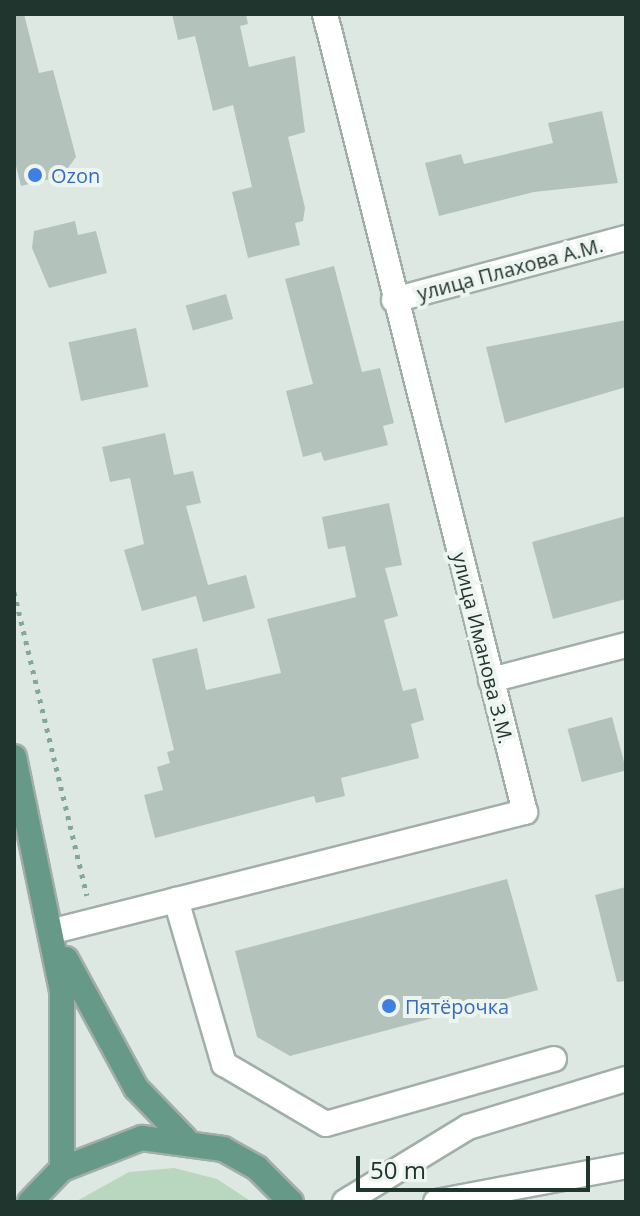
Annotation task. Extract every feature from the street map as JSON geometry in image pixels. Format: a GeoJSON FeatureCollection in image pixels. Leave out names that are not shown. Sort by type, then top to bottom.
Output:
{"type":"FeatureCollection","features":[{"type":"Feature","properties":{"kind":"main road"},"geometry":{"type":"LineString","coordinates":[[14,757],[54,931],[64,1031],[62,1169]]}},
{"type":"Feature","properties":{"kind":"main road"},"geometry":{"type":"LineString","coordinates":[[54,931],[136,1088],[185,1139],[257,1168],[291,1202]]}},
{"type":"Feature","properties":{"kind":"main road"},"geometry":{"type":"LineString","coordinates":[[30,1202],[62,1169],[100,1148],[185,1139]]}},
{"type":"Feature","properties":{"kind":"street","name":"улица Иманова З.М."},"geometry":{"type":"LineString","coordinates":[[54,931],[525,812],[394,300],[325,14]]}},
{"type":"Feature","properties":{"kind":"street","name":"улица Плахова А.М."},"geometry":{"type":"LineString","coordinates":[[394,300],[626,238]]}},
{"type":"Feature","properties":{"kind":"street"},"geometry":{"type":"LineString","coordinates":[[491,680],[626,645]]}},
{"type":"Feature","properties":{"kind":"street"},"geometry":{"type":"LineString","coordinates":[[176,900],[224,1064],[326,1124],[554,1059]]}},
{"type":"Feature","properties":{"kind":"street"},"geometry":{"type":"LineString","coordinates":[[345,1202],[468,1127],[626,1079]]}},
{"type":"Feature","properties":{"kind":"street"},"geometry":{"type":"LineString","coordinates":[[436,1202],[626,1166]]}},
{"type":"Feature","properties":{"kind":"path"},"geometry":{"type":"LineString","coordinates":[[14,592],[87,895]]}},
{"type":"Feature","properties":{"kind":"green space"},"geometry":{"type":"Polygon","coordinates":[[[174,1168],[217,1179],[252,1202],[75,1202],[129,1172],[174,1168]]]}},
{"type":"Feature","properties":{"kind":"building"},"geometry":{"type":"Polygon","coordinates":[[[14,14],[24,14],[39,73],[53,70],[76,157],[62,176],[21,186],[14,158],[14,14]]]}},
{"type":"Feature","properties":{"kind":"building"},"geometry":{"type":"Polygon","coordinates":[[[172,14],[246,14],[248,24],[240,26],[249,67],[295,56],[305,132],[288,137],[305,208],[303,221],[295,223],[300,245],[248,258],[232,192],[252,187],[233,105],[213,111],[195,36],[178,40],[172,14]]]}},
{"type":"Feature","properties":{"kind":"building"},"geometry":{"type":"Polygon","coordinates":[[[602,111],[618,183],[534,192],[439,216],[425,163],[461,154],[464,164],[553,143],[548,123],[602,111]]]}},
{"type":"Feature","properties":{"kind":"building"},"geometry":{"type":"Polygon","coordinates":[[[75,221],[78,235],[96,231],[107,273],[49,288],[32,248],[34,231],[75,221]]]}},
{"type":"Feature","properties":{"kind":"building"},"geometry":{"type":"Polygon","coordinates":[[[334,266],[362,372],[380,368],[394,423],[383,426],[388,445],[324,461],[321,452],[303,457],[286,391],[313,384],[285,279],[334,266]]]}},
{"type":"Feature","properties":{"kind":"building"},"geometry":{"type":"Polygon","coordinates":[[[226,294],[233,319],[193,331],[186,306],[226,294]]]}},
{"type":"Feature","properties":{"kind":"building"},"geometry":{"type":"Polygon","coordinates":[[[626,320],[626,387],[505,423],[486,347],[626,320]]]}},
{"type":"Feature","properties":{"kind":"building"},"geometry":{"type":"Polygon","coordinates":[[[136,328],[148,387],[81,401],[69,342],[136,328]]]}},
{"type":"Feature","properties":{"kind":"building"},"geometry":{"type":"Polygon","coordinates":[[[165,433],[174,475],[193,471],[201,503],[186,506],[208,585],[246,575],[255,608],[203,622],[196,596],[142,611],[124,550],[144,544],[130,478],[110,482],[102,447],[165,433]]]}},
{"type":"Feature","properties":{"kind":"building"},"geometry":{"type":"Polygon","coordinates":[[[389,503],[402,565],[385,568],[398,616],[384,620],[403,691],[416,688],[424,720],[411,724],[419,758],[341,778],[345,796],[316,803],[314,796],[155,838],[144,795],[163,790],[157,767],[170,763],[167,752],[174,750],[152,659],[197,648],[206,690],[281,673],[267,619],[356,597],[345,546],[328,549],[322,517],[389,503]]]}},
{"type":"Feature","properties":{"kind":"building"},"geometry":{"type":"Polygon","coordinates":[[[626,516],[626,599],[553,619],[532,542],[626,516]]]}},
{"type":"Feature","properties":{"kind":"building"},"geometry":{"type":"Polygon","coordinates":[[[612,717],[626,770],[582,782],[568,729],[612,717]]]}},
{"type":"Feature","properties":{"kind":"building"},"geometry":{"type":"Polygon","coordinates":[[[507,879],[538,990],[290,1056],[257,1037],[235,951],[507,879]]]}},
{"type":"Feature","properties":{"kind":"building"},"geometry":{"type":"Polygon","coordinates":[[[626,887],[626,981],[617,982],[595,895],[626,887]]]}},
{"type":"Feature","properties":{"kind":"place","name":"Ozon"},"geometry":{"type":"Point","coordinates":[35,175]}},
{"type":"Feature","properties":{"kind":"place","name":"Пятёрочка"},"geometry":{"type":"Point","coordinates":[389,1006]}}]}
